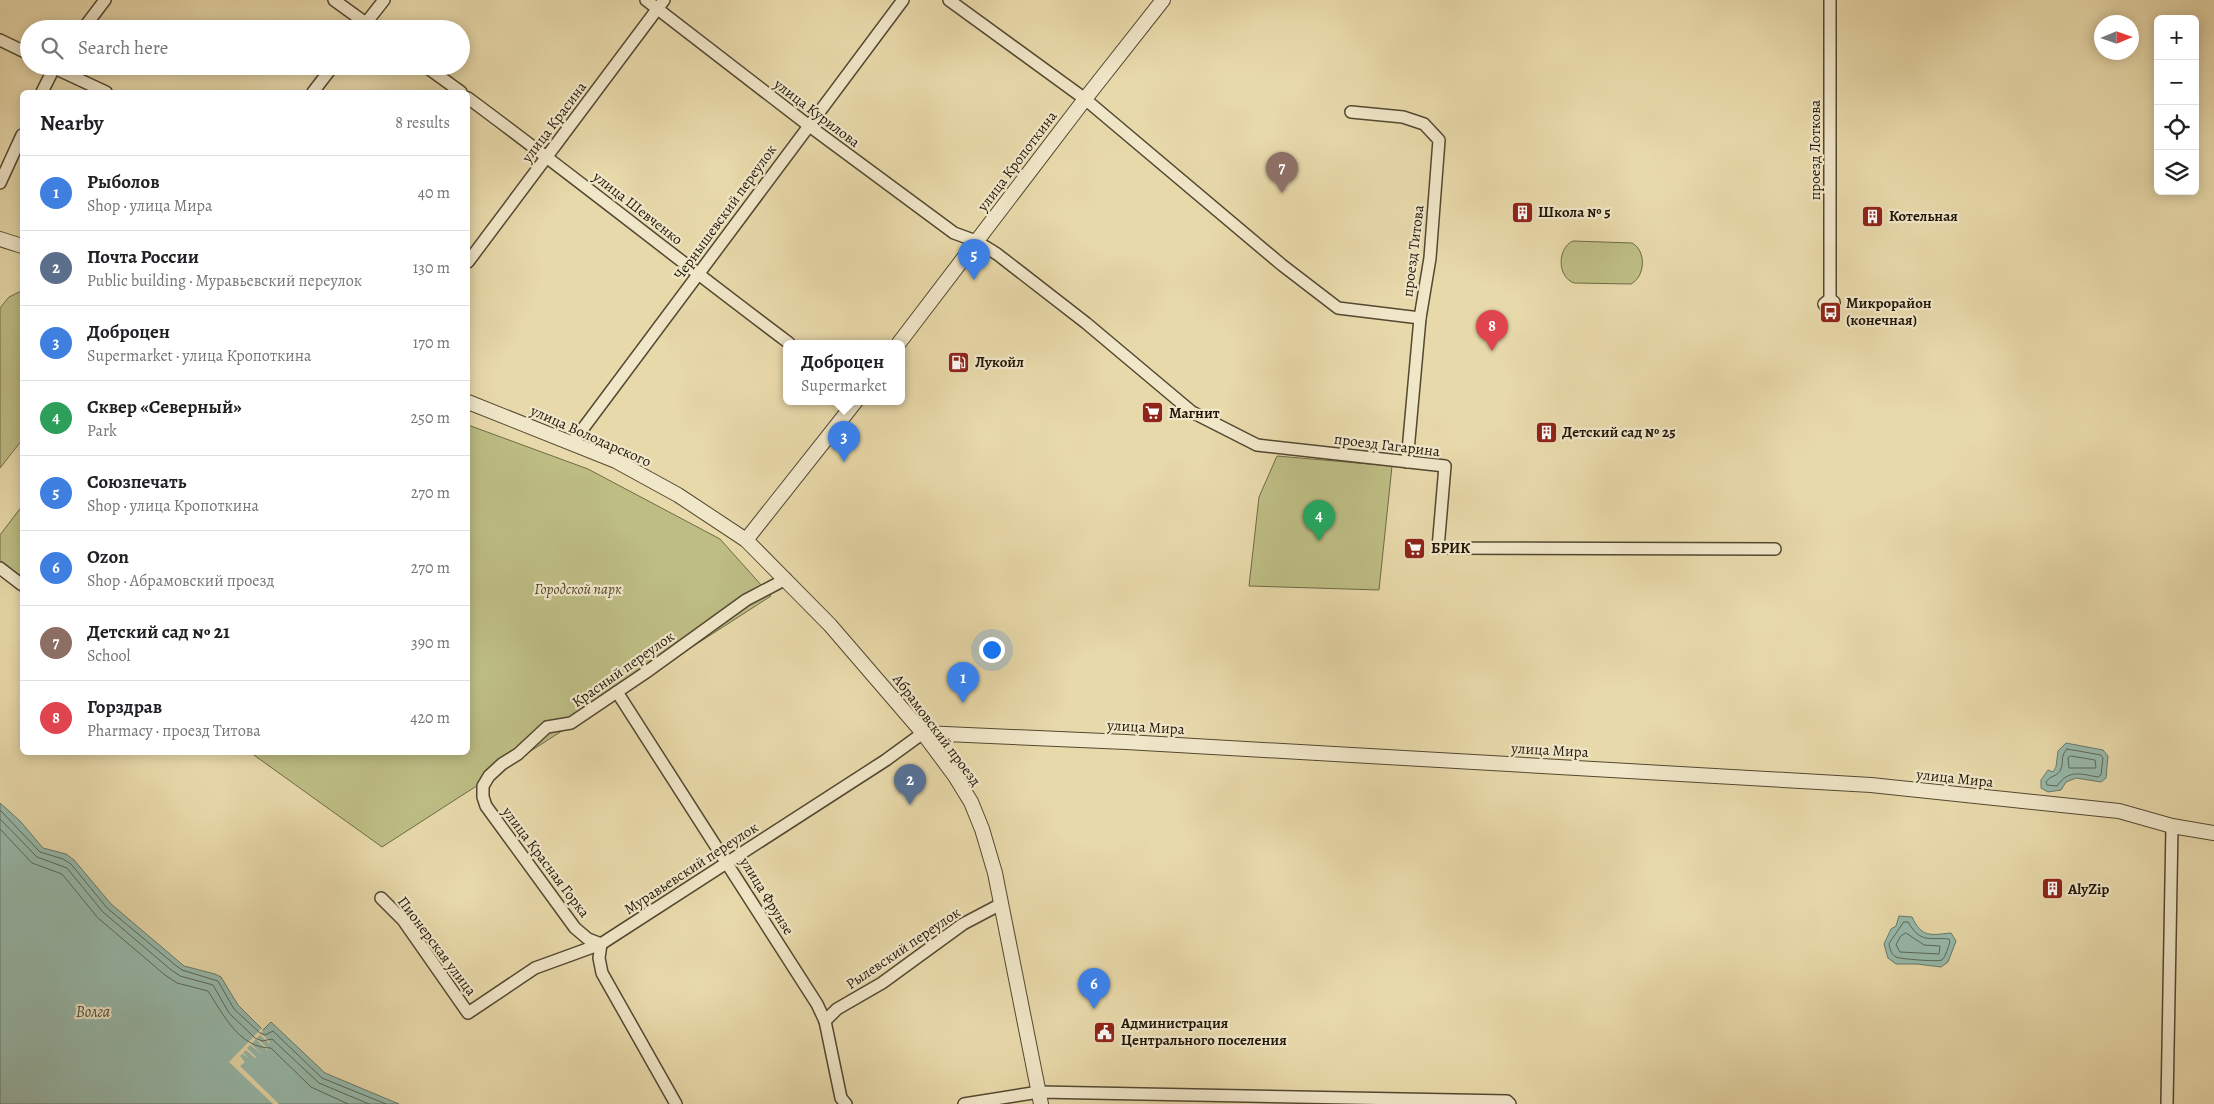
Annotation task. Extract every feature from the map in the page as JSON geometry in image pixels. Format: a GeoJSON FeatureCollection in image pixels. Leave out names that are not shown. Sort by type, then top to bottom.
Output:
{"type":"FeatureCollection","features":[{"type":"Feature","properties":{"kind":"street"},"geometry":{"type":"LineString","coordinates":[[90,20],[105,0]]}},
{"type":"Feature","properties":{"kind":"street"},"geometry":{"type":"LineString","coordinates":[[334,0],[358,20]]}},
{"type":"Feature","properties":{"kind":"street"},"geometry":{"type":"LineString","coordinates":[[371,20],[384,0]]}},
{"type":"Feature","properties":{"kind":"street","name":"улица Курилова"},"geometry":{"type":"LineString","coordinates":[[646,0],[660,4],[808,126],[954,233],[976,241]]}},
{"type":"Feature","properties":{"kind":"street","name":"Чернышевский переулок"},"geometry":{"type":"LineString","coordinates":[[573,442],[903,0]]}},
{"type":"Feature","properties":{"kind":"street"},"geometry":{"type":"LineString","coordinates":[[949,0],[1085,99],[1277,261],[1338,308],[1420,318]]}},
{"type":"Feature","properties":{"kind":"street","name":"улица Кропоткина"},"geometry":{"type":"LineString","coordinates":[[901,340],[1163,0]]}},
{"type":"Feature","properties":{"kind":"street","name":"проезд Лоткова"},"geometry":{"type":"LineString","coordinates":[[1830,0],[1830,299]]}},
{"type":"Feature","properties":{"kind":"street","name":"улица Красина"},"geometry":{"type":"LineString","coordinates":[[470,259],[660,4]]}},
{"type":"Feature","properties":{"kind":"street"},"geometry":{"type":"LineString","coordinates":[[0,40],[20,50]]}},
{"type":"Feature","properties":{"kind":"street"},"geometry":{"type":"LineString","coordinates":[[43,90],[49,75]]}},
{"type":"Feature","properties":{"kind":"street"},"geometry":{"type":"LineString","coordinates":[[70,75],[102,90]]}},
{"type":"Feature","properties":{"kind":"street"},"geometry":{"type":"LineString","coordinates":[[315,90],[326,75]]}},
{"type":"Feature","properties":{"kind":"street"},"geometry":{"type":"LineString","coordinates":[[437,75],[458,90]]}},
{"type":"Feature","properties":{"kind":"street","name":"улица Шевченко"},"geometry":{"type":"LineString","coordinates":[[470,99],[547,156],[698,275],[785,340]]}},
{"type":"Feature","properties":{"kind":"street","name":"проезд Титова"},"geometry":{"type":"LineString","coordinates":[[1351,112],[1403,117],[1424,124],[1439,140],[1430,258],[1420,318],[1407,462]]}},
{"type":"Feature","properties":{"kind":"street"},"geometry":{"type":"LineString","coordinates":[[0,183],[20,138]]}},
{"type":"Feature","properties":{"kind":"street"},"geometry":{"type":"LineString","coordinates":[[0,238],[20,245]]}},
{"type":"Feature","properties":{"kind":"street","name":"проезд Гагарина"},"geometry":{"type":"LineString","coordinates":[[976,241],[997,254],[1086,323],[1192,412],[1257,445],[1445,466],[1438,548],[1775,549]]}},
{"type":"Feature","properties":{"kind":"street","name":"улица Володарского"},"geometry":{"type":"LineString","coordinates":[[470,403],[573,442],[616,461],[678,495],[746,540]]}},
{"type":"Feature","properties":{"kind":"street"},"geometry":{"type":"LineString","coordinates":[[746,540],[853,405]]}},
{"type":"Feature","properties":{"kind":"street","name":"Абрамовский проезд"},"geometry":{"type":"LineString","coordinates":[[746,540],[853,651],[923,733],[955,776],[971,802],[982,829],[1001,904],[1040,1098]]}},
{"type":"Feature","properties":{"kind":"street"},"geometry":{"type":"LineString","coordinates":[[0,568],[20,583]]}},
{"type":"Feature","properties":{"kind":"street","name":"Красный переулок"},"geometry":{"type":"LineString","coordinates":[[483,786],[488,776],[518,754],[547,727],[572,723],[646,673],[746,600],[786,580]]}},
{"type":"Feature","properties":{"kind":"street","name":"улица Фрунзе"},"geometry":{"type":"LineString","coordinates":[[617,692],[728,862],[817,1004],[825,1021],[841,1098],[846,1104]]}},
{"type":"Feature","properties":{"kind":"street","name":"улица Мира"},"geometry":{"type":"LineString","coordinates":[[923,733],[1136,743],[1870,785],[2119,811],[2172,826],[2214,833]]}},
{"type":"Feature","properties":{"kind":"street","name":"Муравьевский переулок"},"geometry":{"type":"LineString","coordinates":[[468,1013],[535,968],[601,944],[886,760],[923,733]]}},
{"type":"Feature","properties":{"kind":"street","name":"улица Красная Горка"},"geometry":{"type":"LineString","coordinates":[[483,786],[483,797],[486,806],[504,834],[575,928],[588,939],[601,944]]}},
{"type":"Feature","properties":{"kind":"street"},"geometry":{"type":"LineString","coordinates":[[2167,1104],[2172,826]]}},
{"type":"Feature","properties":{"kind":"street","name":"Пионерская улица"},"geometry":{"type":"LineString","coordinates":[[381,898],[403,920],[468,1013]]}},
{"type":"Feature","properties":{"kind":"street","name":"Рылевский переулок"},"geometry":{"type":"LineString","coordinates":[[825,1021],[837,1008],[882,983],[964,924],[1001,904]]}},
{"type":"Feature","properties":{"kind":"street"},"geometry":{"type":"LineString","coordinates":[[601,944],[599,958],[602,973],[676,1104]]}},
{"type":"Feature","properties":{"kind":"street"},"geometry":{"type":"LineString","coordinates":[[964,1104],[1040,1098],[1507,1101],[1510,1104]]}},
{"type":"Feature","properties":{"kind":"green space"},"geometry":{"type":"Polygon","coordinates":[[[1573,241],[1632,243],[1637,247],[1642,258],[1639,276],[1631,284],[1574,283],[1568,280],[1564,275],[1561,262],[1564,250],[1573,241]]]}},
{"type":"Feature","properties":{"kind":"green space"},"geometry":{"type":"Polygon","coordinates":[[[20,292],[20,443],[0,468],[0,308],[9,297],[20,292]]]}},
{"type":"Feature","properties":{"kind":"green space","name":"Городской парк"},"geometry":{"type":"Polygon","coordinates":[[[470,426],[588,469],[720,539],[771,596],[382,847],[254,755],[470,755],[470,426]]]}},
{"type":"Feature","properties":{"kind":"green space"},"geometry":{"type":"Polygon","coordinates":[[[1277,456],[1392,466],[1379,590],[1249,586],[1259,497],[1277,456]]]}},
{"type":"Feature","properties":{"kind":"green space"},"geometry":{"type":"Polygon","coordinates":[[[20,509],[20,586],[0,571],[0,535],[20,509]]]}},
{"type":"Feature","properties":{"kind":"water"},"geometry":{"type":"Polygon","coordinates":[[[2066,743],[2103,750],[2108,756],[2106,778],[2101,782],[2076,778],[2066,782],[2061,790],[2048,792],[2041,788],[2041,780],[2048,770],[2053,772],[2056,767],[2058,751],[2066,743]]]}},
{"type":"Feature","properties":{"kind":"water","name":"Волга"},"geometry":{"type":"Polygon","coordinates":[[[0,803],[20,821],[43,848],[66,854],[74,860],[111,904],[184,966],[221,977],[238,1005],[263,1030],[271,1022],[325,1073],[399,1104],[0,1104],[0,803]]]}},
{"type":"Feature","properties":{"kind":"water"},"geometry":{"type":"Polygon","coordinates":[[[1899,916],[1912,917],[1919,929],[1927,934],[1951,933],[1956,941],[1948,962],[1941,967],[1896,964],[1888,958],[1884,944],[1891,929],[1896,926],[1899,916]]]}},
{"type":"Feature","properties":{"kind":"pier"},"geometry":{"type":"Polygon","coordinates":[[[262,1028],[261,1033],[270,1042],[260,1035],[257,1038],[268,1049],[256,1039],[251,1044],[263,1055],[250,1045],[247,1048],[256,1057],[246,1050],[243,1053],[249,1058],[242,1054],[240,1056],[245,1062],[240,1066],[279,1104],[273,1104],[229,1062],[262,1028]]]}},
{"type":"Feature","properties":{"kind":"place","name":"Детский сад № 21"},"geometry":{"type":"Point","coordinates":[1282,193]}},
{"type":"Feature","properties":{"kind":"place","name":"Школа № 5"},"geometry":{"type":"Point","coordinates":[1522,212]}},
{"type":"Feature","properties":{"kind":"place","name":"Котельная"},"geometry":{"type":"Point","coordinates":[1873,216]}},
{"type":"Feature","properties":{"kind":"place","name":"Союзпечать"},"geometry":{"type":"Point","coordinates":[974,280]}},
{"type":"Feature","properties":{"kind":"place","name":"Микрорайон (конечная)"},"geometry":{"type":"Point","coordinates":[1830,312]}},
{"type":"Feature","properties":{"kind":"place","name":"Горздрав"},"geometry":{"type":"Point","coordinates":[1492,351]}},
{"type":"Feature","properties":{"kind":"place","name":"Лукойл"},"geometry":{"type":"Point","coordinates":[959,362]}},
{"type":"Feature","properties":{"kind":"place","name":"Магнит"},"geometry":{"type":"Point","coordinates":[1153,413]}},
{"type":"Feature","properties":{"kind":"place","name":"Детский сад № 25"},"geometry":{"type":"Point","coordinates":[1546,432]}},
{"type":"Feature","properties":{"kind":"place","name":"Доброцен"},"geometry":{"type":"Point","coordinates":[844,462]}},
{"type":"Feature","properties":{"kind":"place","name":"Сквер «Северный»"},"geometry":{"type":"Point","coordinates":[1319,541]}},
{"type":"Feature","properties":{"kind":"place","name":"БРИК"},"geometry":{"type":"Point","coordinates":[1415,548]}},
{"type":"Feature","properties":{"kind":"place","name":"Рыболов"},"geometry":{"type":"Point","coordinates":[963,703]}},
{"type":"Feature","properties":{"kind":"place","name":"Почта России"},"geometry":{"type":"Point","coordinates":[910,805]}},
{"type":"Feature","properties":{"kind":"place","name":"AlyZip"},"geometry":{"type":"Point","coordinates":[2052,889]}},
{"type":"Feature","properties":{"kind":"place","name":"Ozon"},"geometry":{"type":"Point","coordinates":[1094,1009]}},
{"type":"Feature","properties":{"kind":"place","name":"Администрация Центрального поселения"},"geometry":{"type":"Point","coordinates":[1105,1032]}}]}
